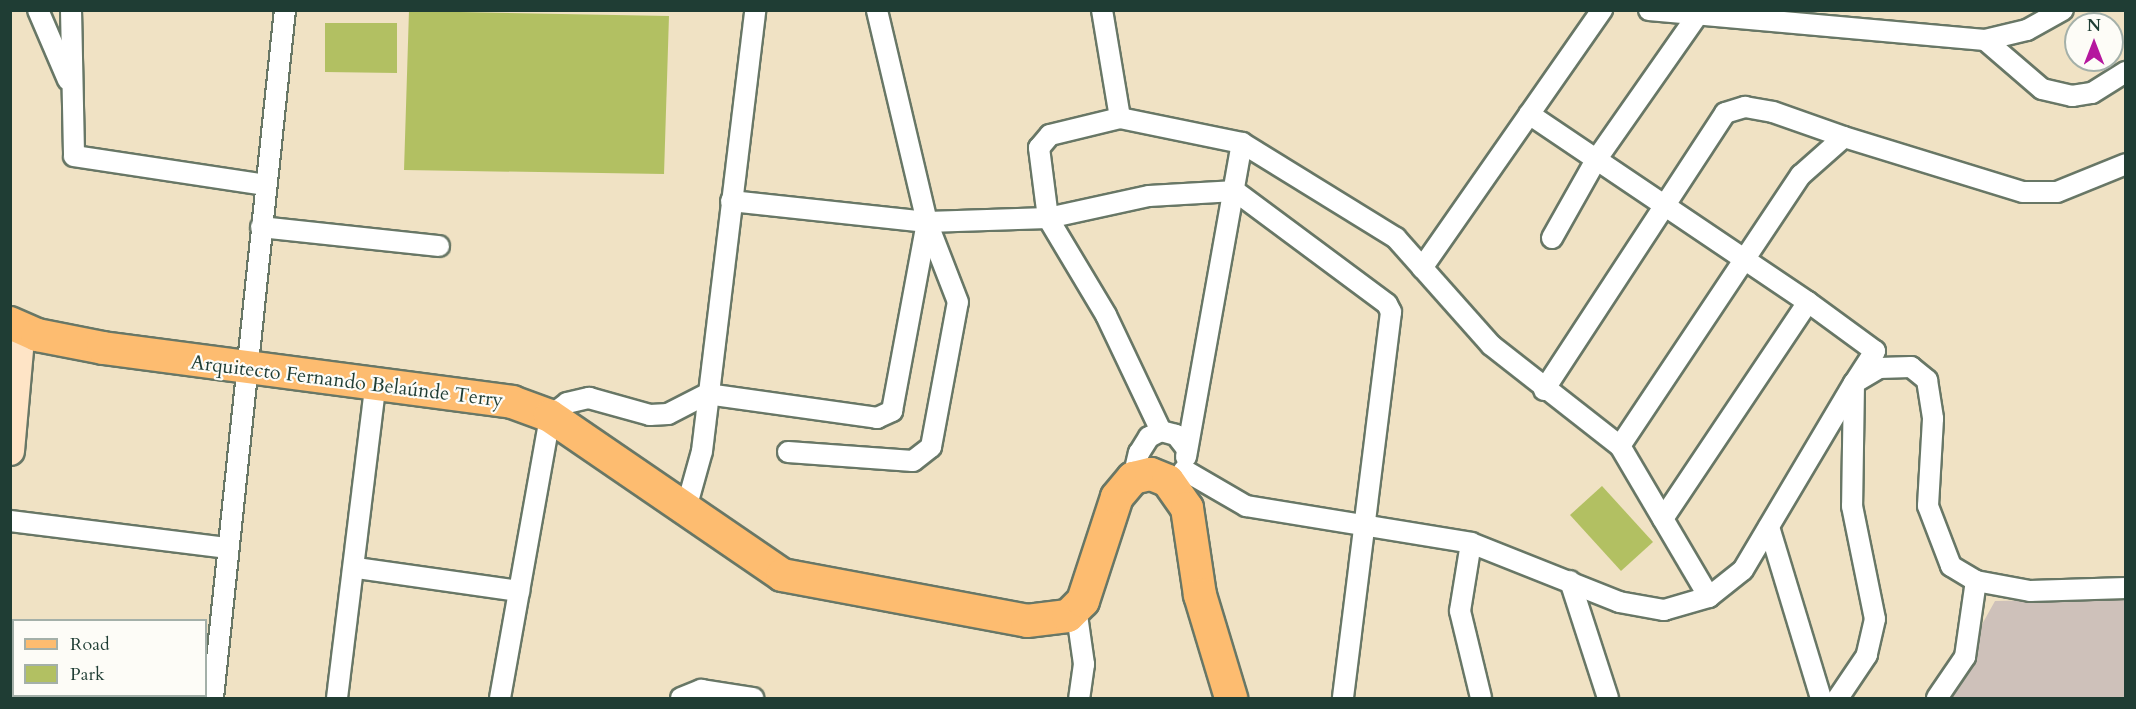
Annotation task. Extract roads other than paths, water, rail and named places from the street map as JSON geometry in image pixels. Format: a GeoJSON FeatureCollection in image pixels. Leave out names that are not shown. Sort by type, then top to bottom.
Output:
{"type":"FeatureCollection","features":[{"type":"Feature","properties":{"kind":"main road","name":"Arquitecto Fernando Belaúnde Terry"},"geometry":{"type":"LineString","coordinates":[[16,326],[61,341],[246,368],[376,381],[485,396],[550,416],[685,512],[766,566],[804,582],[1027,621],[1068,616],[1076,608]]}},
{"type":"Feature","properties":{"kind":"main road"},"geometry":{"type":"LineString","coordinates":[[1076,608],[1095,578],[1117,496],[1142,476],[1182,481],[1213,650],[1231,699]]}},
{"type":"Feature","properties":{"kind":"street"},"geometry":{"type":"LineString","coordinates":[[38,10],[71,88]]}},
{"type":"Feature","properties":{"kind":"street"},"geometry":{"type":"LineString","coordinates":[[71,10],[74,156],[266,185]]}},
{"type":"Feature","properties":{"kind":"street"},"geometry":{"type":"LineString","coordinates":[[213,699],[285,10]]}},
{"type":"Feature","properties":{"kind":"street"},"geometry":{"type":"LineString","coordinates":[[685,512],[702,451],[707,394],[755,10]]}},
{"type":"Feature","properties":{"kind":"street"},"geometry":{"type":"LineString","coordinates":[[788,452],[913,461],[931,447],[958,302],[927,222],[877,10]]}},
{"type":"Feature","properties":{"kind":"street"},"geometry":{"type":"LineString","coordinates":[[1102,10],[1120,117]]}},
{"type":"Feature","properties":{"kind":"street"},"geometry":{"type":"LineString","coordinates":[[1422,268],[1602,10]]}},
{"type":"Feature","properties":{"kind":"street"},"geometry":{"type":"LineString","coordinates":[[1649,10],[1696,17],[1733,16],[1985,40],[2027,30],[2063,10]]}},
{"type":"Feature","properties":{"kind":"street"},"geometry":{"type":"LineString","coordinates":[[1552,238],[1596,160],[1696,17]]}},
{"type":"Feature","properties":{"kind":"street"},"geometry":{"type":"LineString","coordinates":[[1985,40],[2043,88],[2072,96],[2092,93],[2126,72]]}},
{"type":"Feature","properties":{"kind":"street"},"geometry":{"type":"LineString","coordinates":[[1544,390],[1662,206],[1725,113],[1745,107],[1773,112],[1844,137],[2023,192],[2057,192],[2126,164]]}},
{"type":"Feature","properties":{"kind":"street"},"geometry":{"type":"LineString","coordinates":[[1242,143],[1182,481],[1246,506],[1471,543],[1619,602],[1664,610],[1709,597],[1743,570],[1875,351],[1808,302],[1662,206],[1529,114]]}},
{"type":"Feature","properties":{"kind":"street"},"geometry":{"type":"LineString","coordinates":[[1161,431],[1106,315],[1048,218],[1042,140],[1120,117],[1242,143],[1396,238],[1491,345],[1544,390],[1620,446],[1709,597]]}},
{"type":"Feature","properties":{"kind":"street"},"geometry":{"type":"LineString","coordinates":[[1620,446],[1742,258],[1801,175],[1844,137]]}},
{"type":"Feature","properties":{"kind":"street"},"geometry":{"type":"LineString","coordinates":[[731,201],[927,222],[1048,218],[1149,195],[1235,191],[1387,304],[1391,312],[1362,524],[1343,699]]}},
{"type":"Feature","properties":{"kind":"street"},"geometry":{"type":"LineString","coordinates":[[500,699],[550,416],[567,402],[589,398],[650,416],[668,414],[707,394],[877,418],[891,411],[927,222]]}},
{"type":"Feature","properties":{"kind":"street"},"geometry":{"type":"LineString","coordinates":[[261,227],[439,246]]}},
{"type":"Feature","properties":{"kind":"street"},"geometry":{"type":"LineString","coordinates":[[1663,519],[1808,302]]}},
{"type":"Feature","properties":{"kind":"street"},"geometry":{"type":"LineString","coordinates":[[10,451],[16,326]]}},
{"type":"Feature","properties":{"kind":"street"},"geometry":{"type":"LineString","coordinates":[[1854,383],[1878,368],[1911,367],[1927,380],[1933,419],[1928,506],[1951,566],[1976,581],[2030,591],[2124,585]]}},
{"type":"Feature","properties":{"kind":"street"},"geometry":{"type":"LineString","coordinates":[[337,699],[357,568],[376,381]]}},
{"type":"Feature","properties":{"kind":"street"},"geometry":{"type":"LineString","coordinates":[[1838,699],[1867,655],[1875,619],[1852,506],[1854,383]]}},
{"type":"Feature","properties":{"kind":"street"},"geometry":{"type":"LineString","coordinates":[[1142,476],[1138,453],[1149,437],[1161,431],[1176,435],[1187,448]]}},
{"type":"Feature","properties":{"kind":"street"},"geometry":{"type":"LineString","coordinates":[[10,521],[228,548]]}},
{"type":"Feature","properties":{"kind":"street"},"geometry":{"type":"LineString","coordinates":[[1769,527],[1821,699]]}},
{"type":"Feature","properties":{"kind":"street"},"geometry":{"type":"LineString","coordinates":[[1471,543],[1461,611],[1481,699]]}},
{"type":"Feature","properties":{"kind":"street"},"geometry":{"type":"LineString","coordinates":[[357,568],[519,591]]}},
{"type":"Feature","properties":{"kind":"street"},"geometry":{"type":"LineString","coordinates":[[1570,581],[1608,699]]}},
{"type":"Feature","properties":{"kind":"street"},"geometry":{"type":"LineString","coordinates":[[1937,699],[1965,657],[1976,581]]}},
{"type":"Feature","properties":{"kind":"street"},"geometry":{"type":"LineString","coordinates":[[1076,608],[1084,664],[1079,699]]}},
{"type":"Feature","properties":{"kind":"street"},"geometry":{"type":"LineString","coordinates":[[681,699],[701,690],[753,699]]}}]}
